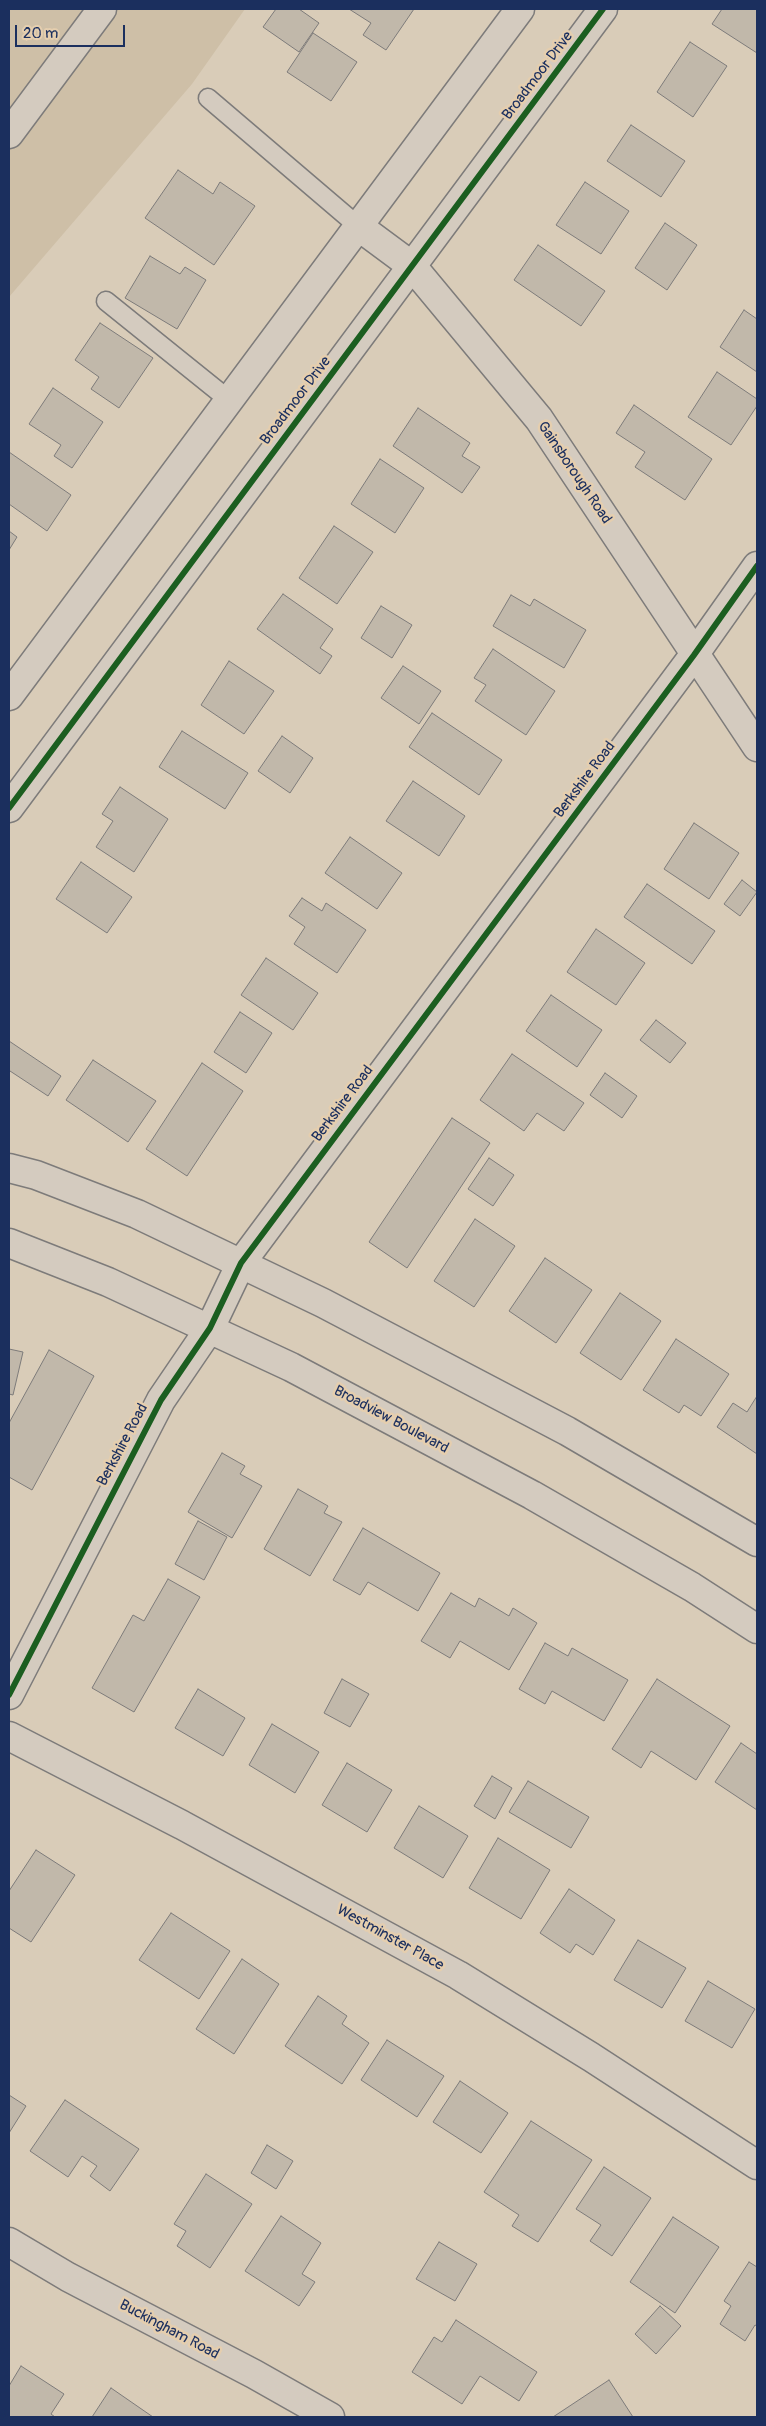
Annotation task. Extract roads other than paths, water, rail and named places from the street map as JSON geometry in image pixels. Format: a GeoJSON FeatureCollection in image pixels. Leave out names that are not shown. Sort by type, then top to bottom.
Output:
{"type":"FeatureCollection","features":[{"type":"Feature","properties":{"kind":"street"},"geometry":{"type":"LineString","coordinates":[[9,134],[102,9]]}},
{"type":"Feature","properties":{"kind":"street"},"geometry":{"type":"LineString","coordinates":[[9,696],[520,9]]}},
{"type":"Feature","properties":{"kind":"street","name":"Broadmoor Drive"},"geometry":{"type":"LineString","coordinates":[[9,808],[603,9]]}},
{"type":"Feature","properties":{"kind":"street","name":"Gainsborough Road"},"geometry":{"type":"LineString","coordinates":[[358,226],[412,266],[538,419],[757,747]]}},
{"type":"Feature","properties":{"kind":"street","name":"Berkshire Road"},"geometry":{"type":"LineString","coordinates":[[9,1695],[161,1400],[210,1328],[241,1263],[694,655],[757,566]]}},
{"type":"Feature","properties":{"kind":"street"},"geometry":{"type":"LineString","coordinates":[[9,1168],[36,1175],[137,1214],[332,1307],[567,1431],[757,1542]]}},
{"type":"Feature","properties":{"kind":"street","name":"Broadview Boulevard"},"geometry":{"type":"LineString","coordinates":[[9,1243],[108,1282],[290,1367],[532,1495],[692,1587],[757,1629]]}},
{"type":"Feature","properties":{"kind":"street","name":"Westminster Place"},"geometry":{"type":"LineString","coordinates":[[9,1736],[182,1825],[458,1975],[591,2057],[757,2165]]}},
{"type":"Feature","properties":{"kind":"street","name":"Buckingham Road"},"geometry":{"type":"LineString","coordinates":[[9,2242],[68,2277],[254,2374],[330,2417]]}},
{"type":"Feature","properties":{"kind":"lane"},"geometry":{"type":"LineString","coordinates":[[208,98],[358,226]]}},
{"type":"Feature","properties":{"kind":"lane"},"geometry":{"type":"LineString","coordinates":[[106,301],[229,400]]}}]}
